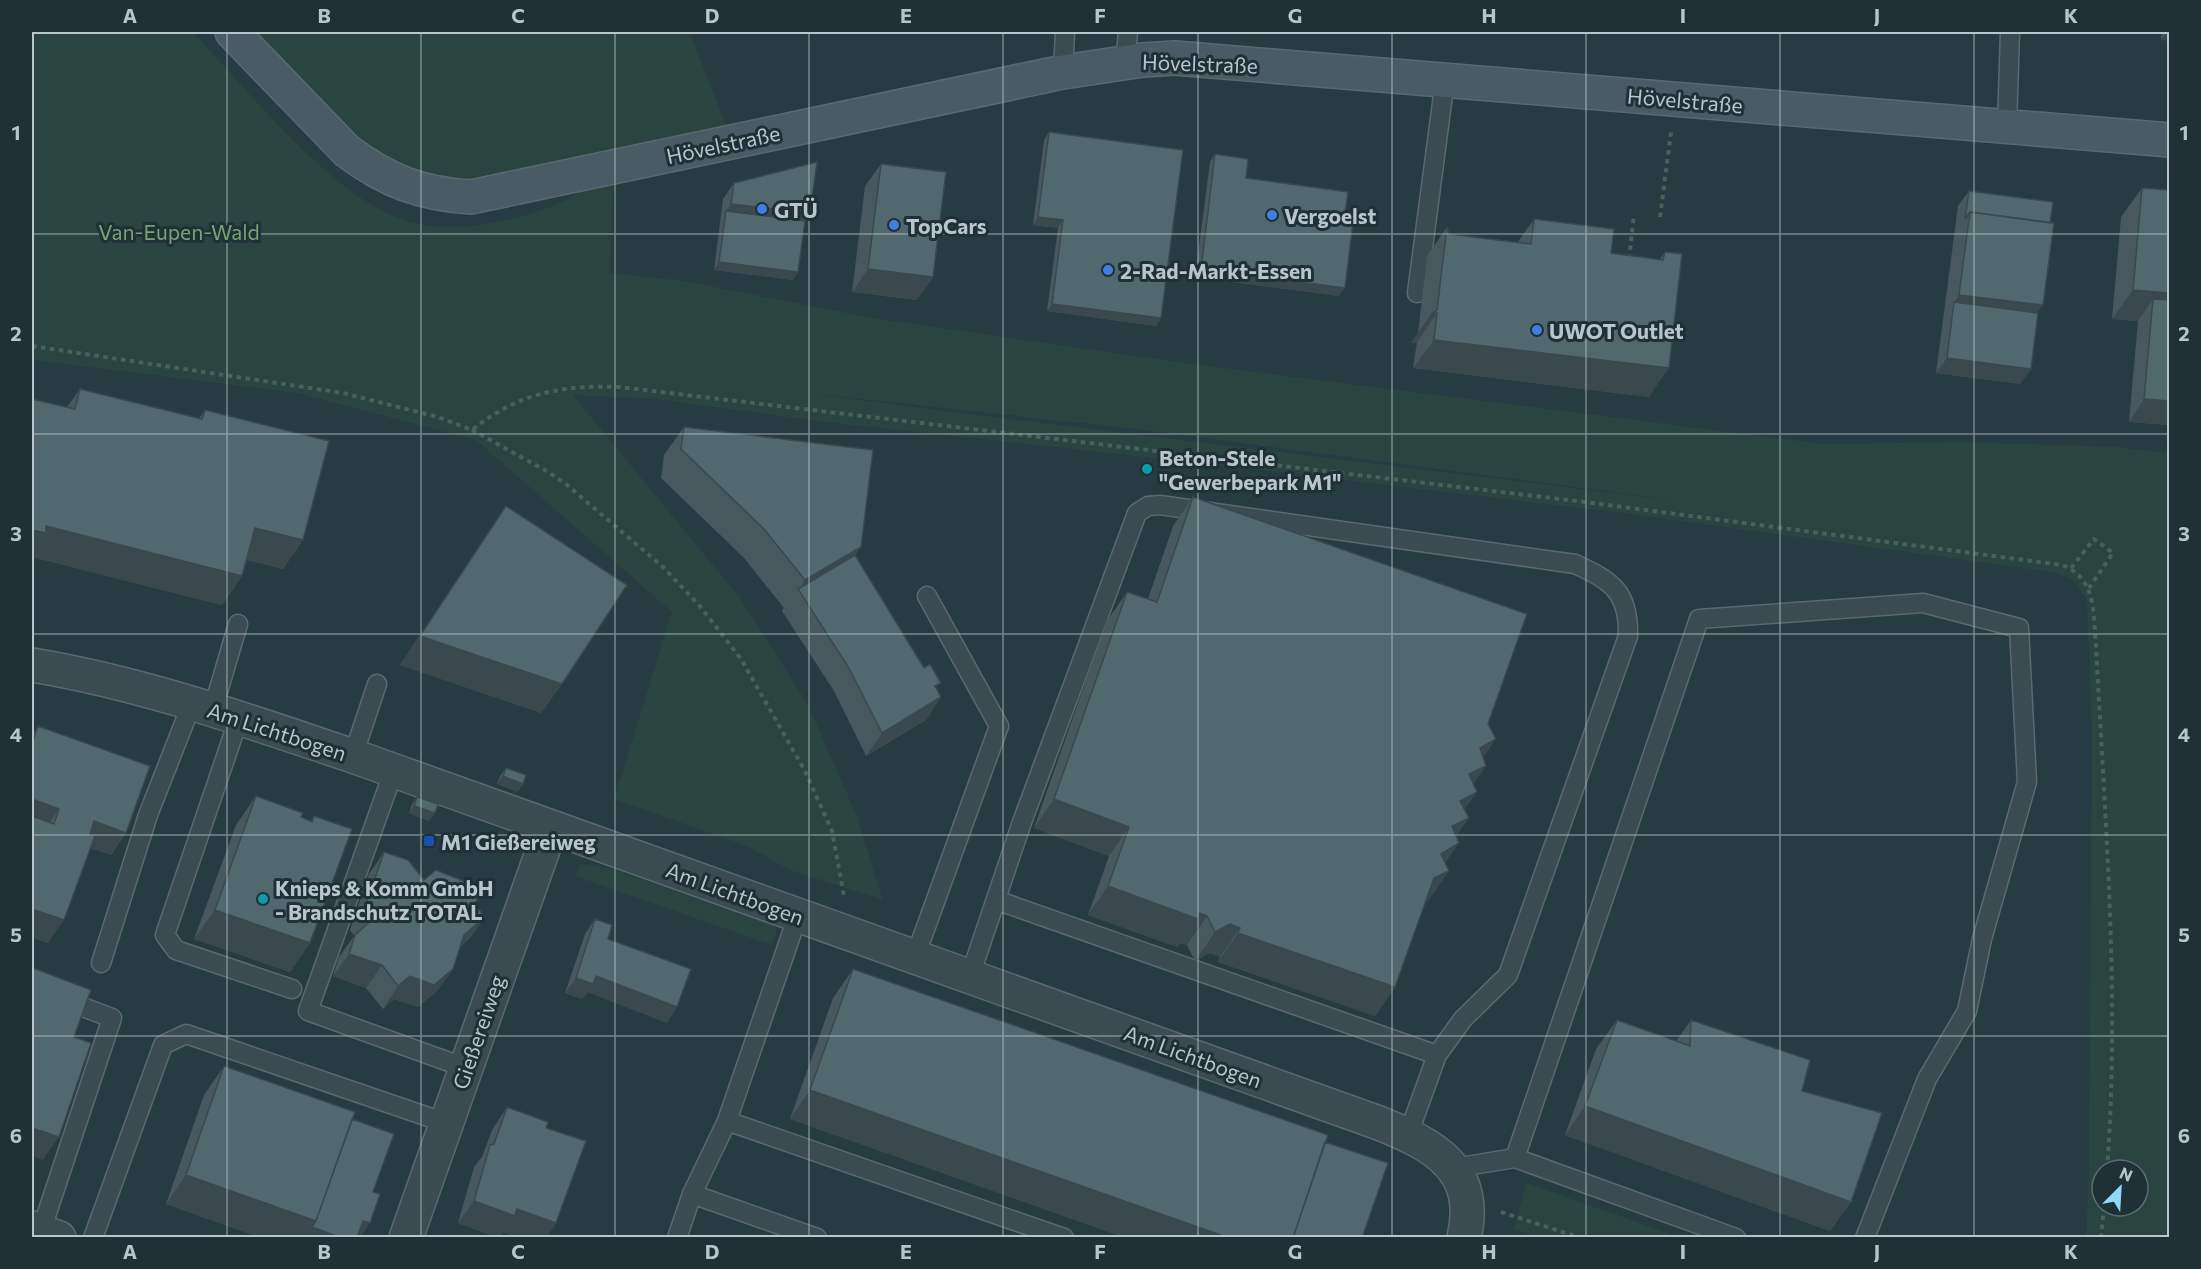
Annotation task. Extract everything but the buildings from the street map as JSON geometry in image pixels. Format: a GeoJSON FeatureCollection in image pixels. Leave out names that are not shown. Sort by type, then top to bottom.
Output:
{"type":"FeatureCollection","features":[{"type":"Feature","properties":{"kind":"main road","name":"Hövelstraße"},"geometry":{"type":"LineString","coordinates":[[232,32],[347,151],[368,166],[389,179],[424,191],[471,197],[1063,72],[1126,47],[1175,58],[2169,140]]}},
{"type":"Feature","properties":{"kind":"street","name":"Am Lichtbogen"},"geometry":{"type":"LineString","coordinates":[[32,665],[130,685],[215,710],[354,756],[970,976],[1431,1150]]}},
{"type":"Feature","properties":{"kind":"street","name":"Gießereiweg"},"geometry":{"type":"LineString","coordinates":[[406,1238],[551,827]]}},
{"type":"Feature","properties":{"kind":"street"},"geometry":{"type":"LineString","coordinates":[[1431,1150],[1463,1185],[1468,1205],[1464,1238]]}},
{"type":"Feature","properties":{"kind":"lane"},"geometry":{"type":"LineString","coordinates":[[1063,72],[1065,32]]}},
{"type":"Feature","properties":{"kind":"lane"},"geometry":{"type":"LineString","coordinates":[[2007,126],[2010,32]]}},
{"type":"Feature","properties":{"kind":"lane"},"geometry":{"type":"LineString","coordinates":[[1417,293],[1445,80]]}},
{"type":"Feature","properties":{"kind":"lane"},"geometry":{"type":"LineString","coordinates":[[970,976],[1137,513],[1148,506],[1160,505],[1575,564],[1599,575],[1623,598],[1629,616],[1629,636],[1508,975],[1463,1019],[1437,1055],[1431,1150],[1515,1158],[1736,1238]]}},
{"type":"Feature","properties":{"kind":"lane"},"geometry":{"type":"LineString","coordinates":[[915,957],[999,726],[927,596]]}},
{"type":"Feature","properties":{"kind":"lane"},"geometry":{"type":"LineString","coordinates":[[1515,1158],[1699,619],[1923,603],[2019,628],[2027,782],[1982,939],[1967,1011],[1927,1078],[1865,1238]]}},
{"type":"Feature","properties":{"kind":"lane"},"geometry":{"type":"LineString","coordinates":[[238,624],[215,710],[165,935],[176,950],[292,989]]}},
{"type":"Feature","properties":{"kind":"lane"},"geometry":{"type":"LineString","coordinates":[[354,756],[377,684]]}},
{"type":"Feature","properties":{"kind":"lane"},"geometry":{"type":"LineString","coordinates":[[101,963],[148,815],[215,710]]}},
{"type":"Feature","properties":{"kind":"lane"},"geometry":{"type":"LineString","coordinates":[[394,770],[308,1011],[466,1068]]}},
{"type":"Feature","properties":{"kind":"lane"},"geometry":{"type":"LineString","coordinates":[[996,900],[1437,1055]]}},
{"type":"Feature","properties":{"kind":"lane"},"geometry":{"type":"LineString","coordinates":[[677,1238],[692,1194],[727,1121],[798,915]]}},
{"type":"Feature","properties":{"kind":"lane"},"geometry":{"type":"LineString","coordinates":[[32,988],[112,1018],[44,1232]]}},
{"type":"Feature","properties":{"kind":"lane"},"geometry":{"type":"LineString","coordinates":[[93,1238],[163,1045],[186,1034],[446,1123]]}},
{"type":"Feature","properties":{"kind":"lane"},"geometry":{"type":"LineString","coordinates":[[727,1121],[1064,1238]]}},
{"type":"Feature","properties":{"kind":"lane"},"geometry":{"type":"LineString","coordinates":[[692,1194],[817,1238]]}},
{"type":"Feature","properties":{"kind":"path"},"geometry":{"type":"LineString","coordinates":[[1660,218],[1668,158]]}},
{"type":"Feature","properties":{"kind":"path"},"geometry":{"type":"LineString","coordinates":[[1628,266],[1634,215]]}},
{"type":"Feature","properties":{"kind":"path"},"geometry":{"type":"LineString","coordinates":[[472,430],[550,473],[567,485],[663,567],[721,632],[772,710],[805,771],[832,831],[845,898]]}},
{"type":"Feature","properties":{"kind":"path"},"geometry":{"type":"LineString","coordinates":[[2071,568],[2094,539],[2113,553],[2089,588]]}},
{"type":"Feature","properties":{"kind":"path"},"geometry":{"type":"LineString","coordinates":[[1468,1205],[1491,1209],[1581,1238]]}},
{"type":"Feature","properties":{"kind":"path"},"geometry":{"type":"LineString","coordinates":[[2101,1238],[2103,1218]]}},
{"type":"Feature","properties":{"kind":"green space","name":"Van-Eupen-Wald"},"geometry":{"type":"Polygon","coordinates":[[[32,32],[192,32],[266,112],[324,169],[354,193],[384,212],[414,223],[458,227],[517,218],[552,206],[613,174],[610,273],[684,281],[872,318],[1185,363],[1824,444],[1960,442],[2117,447],[2169,453],[2169,1237],[2086,1237],[2089,1169],[2092,736],[2087,600],[2073,579],[2052,572],[1631,514],[1237,467],[826,422],[657,399],[573,395],[740,598],[807,703],[856,814],[883,900],[790,870],[747,846],[614,799],[672,612],[476,440],[298,393],[32,360],[32,32]],[[797,392],[1703,504],[1136,429],[797,392]]]}},
{"type":"Feature","properties":{"kind":"green space"},"geometry":{"type":"Polygon","coordinates":[[[239,32],[690,33],[730,136],[469,192],[390,174],[239,32]]]}},
{"type":"Feature","properties":{"kind":"green space"},"geometry":{"type":"Polygon","coordinates":[[[579,865],[609,868],[772,925],[777,929],[772,945],[575,876],[579,865]]]}},
{"type":"Feature","properties":{"kind":"green space"},"geometry":{"type":"Polygon","coordinates":[[[1526,1183],[1679,1237],[1539,1238],[1514,1229],[1526,1183]]]}},
{"type":"Feature","properties":{"kind":"place","name":"GTÜ"},"geometry":{"type":"Point","coordinates":[762,209]}},
{"type":"Feature","properties":{"kind":"place","name":"Vergoelst"},"geometry":{"type":"Point","coordinates":[1272,215]}},
{"type":"Feature","properties":{"kind":"place","name":"TopCars"},"geometry":{"type":"Point","coordinates":[894,225]}},
{"type":"Feature","properties":{"kind":"place","name":"2-Rad-Markt-Essen"},"geometry":{"type":"Point","coordinates":[1108,270]}},
{"type":"Feature","properties":{"kind":"place","name":"UWOT Outlet"},"geometry":{"type":"Point","coordinates":[1537,330]}},
{"type":"Feature","properties":{"kind":"place","name":"Beton-Stele \"Gewerbepark M1\""},"geometry":{"type":"Point","coordinates":[1147,469]}},
{"type":"Feature","properties":{"kind":"place","name":"M1 Gießereiweg"},"geometry":{"type":"Point","coordinates":[429,841]}},
{"type":"Feature","properties":{"kind":"place","name":"Knieps & Komm GmbH - Brandschutz TOTAL"},"geometry":{"type":"Point","coordinates":[263,899]}}]}
